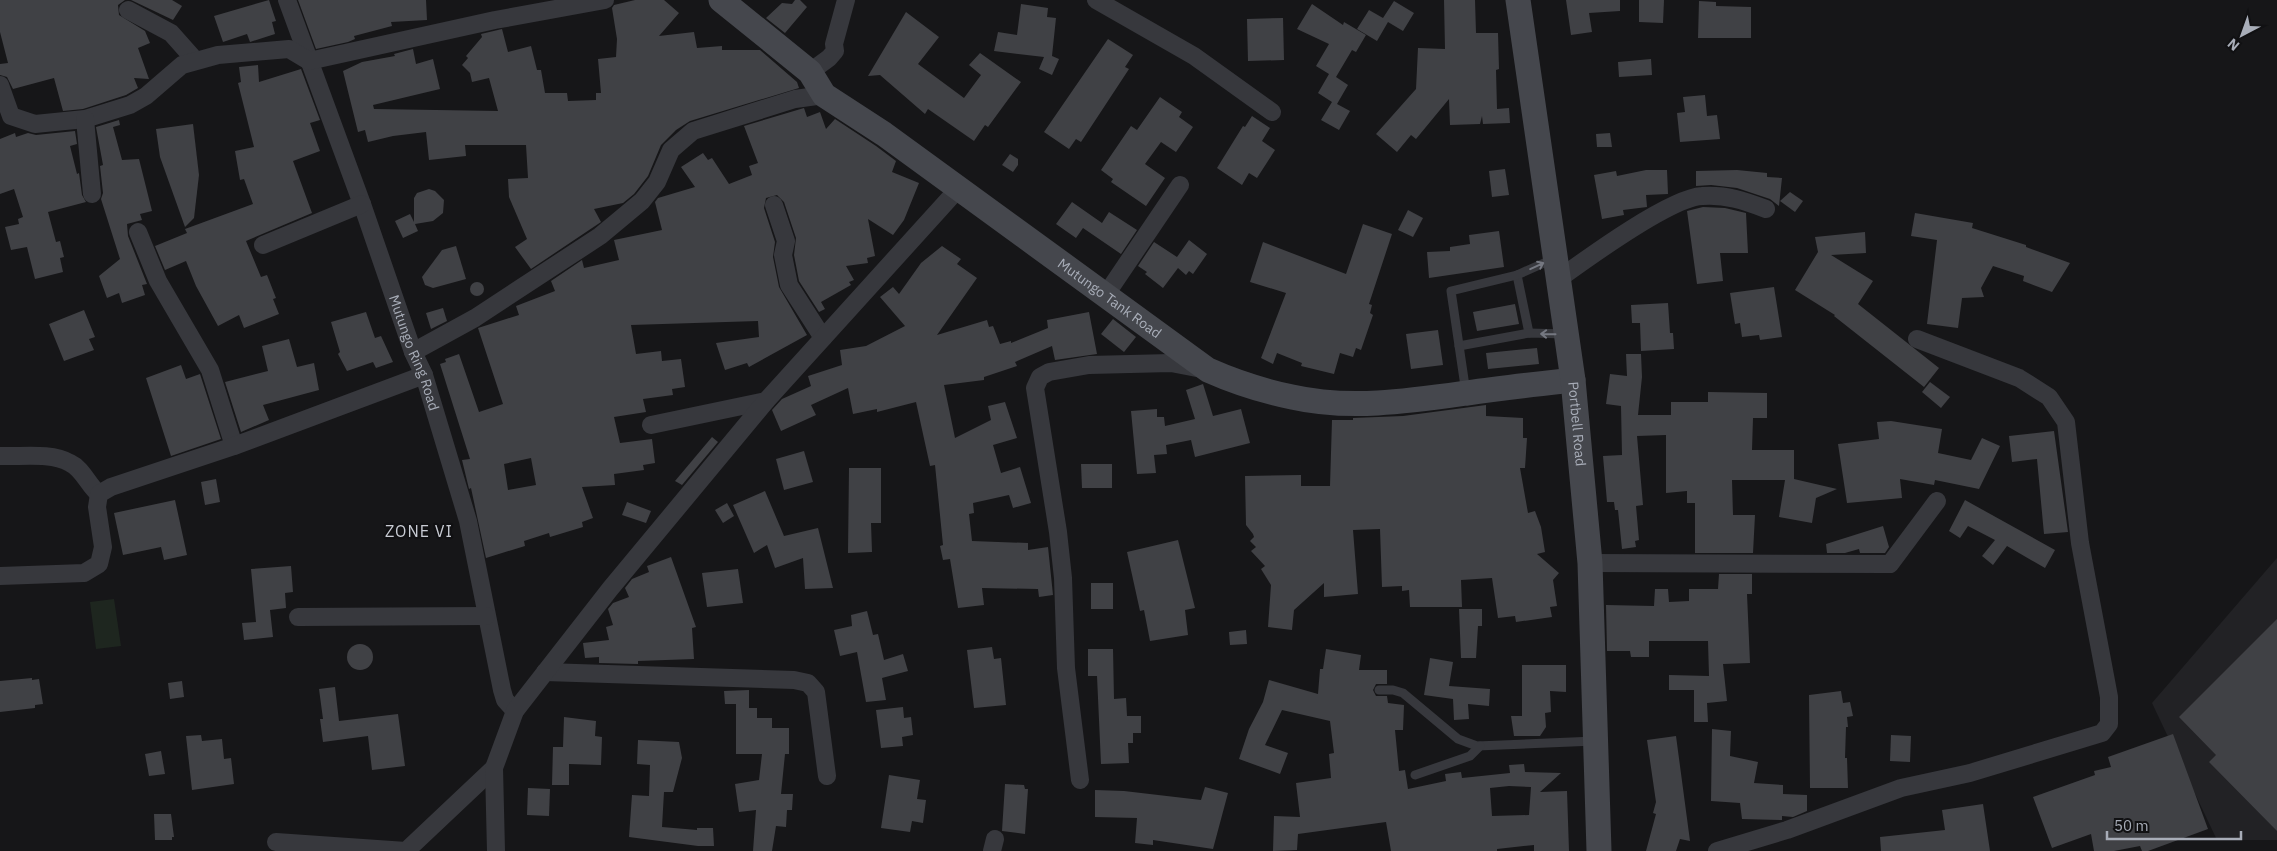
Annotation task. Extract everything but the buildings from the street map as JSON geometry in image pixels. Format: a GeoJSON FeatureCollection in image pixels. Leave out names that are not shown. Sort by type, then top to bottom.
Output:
{"type":"FeatureCollection","features":[{"type":"Feature","properties":{"kind":"street","name":"Mutungo Ring Road"},"geometry":{"type":"LineString","coordinates":[[287,0],[362,204],[413,352],[424,375],[468,522],[502,690],[505,700],[515,711]]}},
{"type":"Feature","properties":{"kind":"street"},"geometry":{"type":"LineString","coordinates":[[0,85],[11,116],[35,124],[85,119],[130,105],[146,96],[182,65],[218,54],[289,49],[308,61],[486,22],[605,0]]}},
{"type":"Feature","properties":{"kind":"street","name":"Mutungo Tank Road"},"geometry":{"type":"LineString","coordinates":[[720,0],[810,72],[824,95],[884,134],[1208,370],[1228,379],[1293,398],[1328,402],[1377,403],[1573,380]]}},
{"type":"Feature","properties":{"kind":"street"},"geometry":{"type":"LineString","coordinates":[[810,72],[830,58],[835,51],[834,44],[846,0]]}},
{"type":"Feature","properties":{"kind":"street"},"geometry":{"type":"LineString","coordinates":[[1096,0],[1194,56],[1272,112]]}},
{"type":"Feature","properties":{"kind":"street","name":"Portbell Road"},"geometry":{"type":"LineString","coordinates":[[1518,0],[1573,380],[1590,563],[1599,851]]}},
{"type":"Feature","properties":{"kind":"street"},"geometry":{"type":"LineString","coordinates":[[128,10],[171,32],[195,60]]}},
{"type":"Feature","properties":{"kind":"street"},"geometry":{"type":"LineString","coordinates":[[413,352],[483,313],[600,236],[642,201],[656,182],[671,150],[693,131],[795,99],[824,95]]}},
{"type":"Feature","properties":{"kind":"street"},"geometry":{"type":"LineString","coordinates":[[85,119],[92,194]]}},
{"type":"Feature","properties":{"kind":"street"},"geometry":{"type":"LineString","coordinates":[[1105,296],[1180,185]]}},
{"type":"Feature","properties":{"kind":"street"},"geometry":{"type":"LineString","coordinates":[[496,851],[494,768],[515,711],[766,401],[958,189]]}},
{"type":"Feature","properties":{"kind":"street"},"geometry":{"type":"LineString","coordinates":[[1558,267],[1605,246],[1684,200],[1700,196],[1723,196],[1738,198],[1766,209]]}},
{"type":"Feature","properties":{"kind":"street"},"geometry":{"type":"LineString","coordinates":[[263,245],[362,204]]}},
{"type":"Feature","properties":{"kind":"street"},"geometry":{"type":"LineString","coordinates":[[774,205],[786,240],[783,255],[789,284],[823,338]]}},
{"type":"Feature","properties":{"kind":"street"},"geometry":{"type":"LineString","coordinates":[[138,232],[158,281],[210,370],[234,446]]}},
{"type":"Feature","properties":{"kind":"street"},"geometry":{"type":"LineString","coordinates":[[1717,851],[1787,830],[1901,788],[1970,773],[2102,733],[2110,724],[2109,697],[2080,542],[2066,422],[2049,397],[2019,378],[1917,339]]}},
{"type":"Feature","properties":{"kind":"street"},"geometry":{"type":"LineString","coordinates":[[1080,780],[1066,668],[1063,578],[1058,532],[1035,388],[1040,377],[1049,372],[1089,366],[1171,363],[1208,370]]}},
{"type":"Feature","properties":{"kind":"street"},"geometry":{"type":"LineString","coordinates":[[99,494],[111,487],[234,446],[424,375]]}},
{"type":"Feature","properties":{"kind":"street"},"geometry":{"type":"LineString","coordinates":[[651,425],[766,401]]}},
{"type":"Feature","properties":{"kind":"street"},"geometry":{"type":"LineString","coordinates":[[0,456],[58,459],[71,463],[99,494]]}},
{"type":"Feature","properties":{"kind":"street"},"geometry":{"type":"LineString","coordinates":[[0,576],[84,573],[99,564],[103,547],[97,507],[99,494]]}},
{"type":"Feature","properties":{"kind":"street"},"geometry":{"type":"LineString","coordinates":[[1590,563],[1890,564],[1937,501]]}},
{"type":"Feature","properties":{"kind":"street"},"geometry":{"type":"LineString","coordinates":[[298,617],[486,616]]}},
{"type":"Feature","properties":{"kind":"street"},"geometry":{"type":"LineString","coordinates":[[545,672],[794,680],[808,683],[816,692],[827,776]]}},
{"type":"Feature","properties":{"kind":"street"},"geometry":{"type":"LineString","coordinates":[[276,842],[406,851],[494,768]]}},
{"type":"Feature","properties":{"kind":"lane"},"geometry":{"type":"LineString","coordinates":[[1466,393],[1452,291],[1558,267]]}},
{"type":"Feature","properties":{"kind":"lane"},"geometry":{"type":"LineString","coordinates":[[1517,275],[1528,334]]}},
{"type":"Feature","properties":{"kind":"lane"},"geometry":{"type":"LineString","coordinates":[[1460,346],[1528,334],[1567,334]]}},
{"type":"Feature","properties":{"kind":"lane"},"geometry":{"type":"LineString","coordinates":[[1378,690],[1393,690],[1403,693],[1458,739],[1480,746],[1595,742]]}},
{"type":"Feature","properties":{"kind":"lane"},"geometry":{"type":"LineString","coordinates":[[1415,775],[1470,756],[1480,746]]}},
{"type":"Feature","properties":{"kind":"shaded area"},"geometry":{"type":"Polygon","coordinates":[[[2277,558],[2277,840],[2217,840],[2152,703],[2277,558]]]}},
{"type":"Feature","properties":{"kind":"shaded area"},"geometry":{"type":"Polygon","coordinates":[[[114,599],[121,646],[96,649],[90,602],[114,599]]]}},
{"type":"Feature","properties":{"kind":"district","name":"ZONE VI"},"geometry":{"type":"Point","coordinates":[419,531]}}]}
